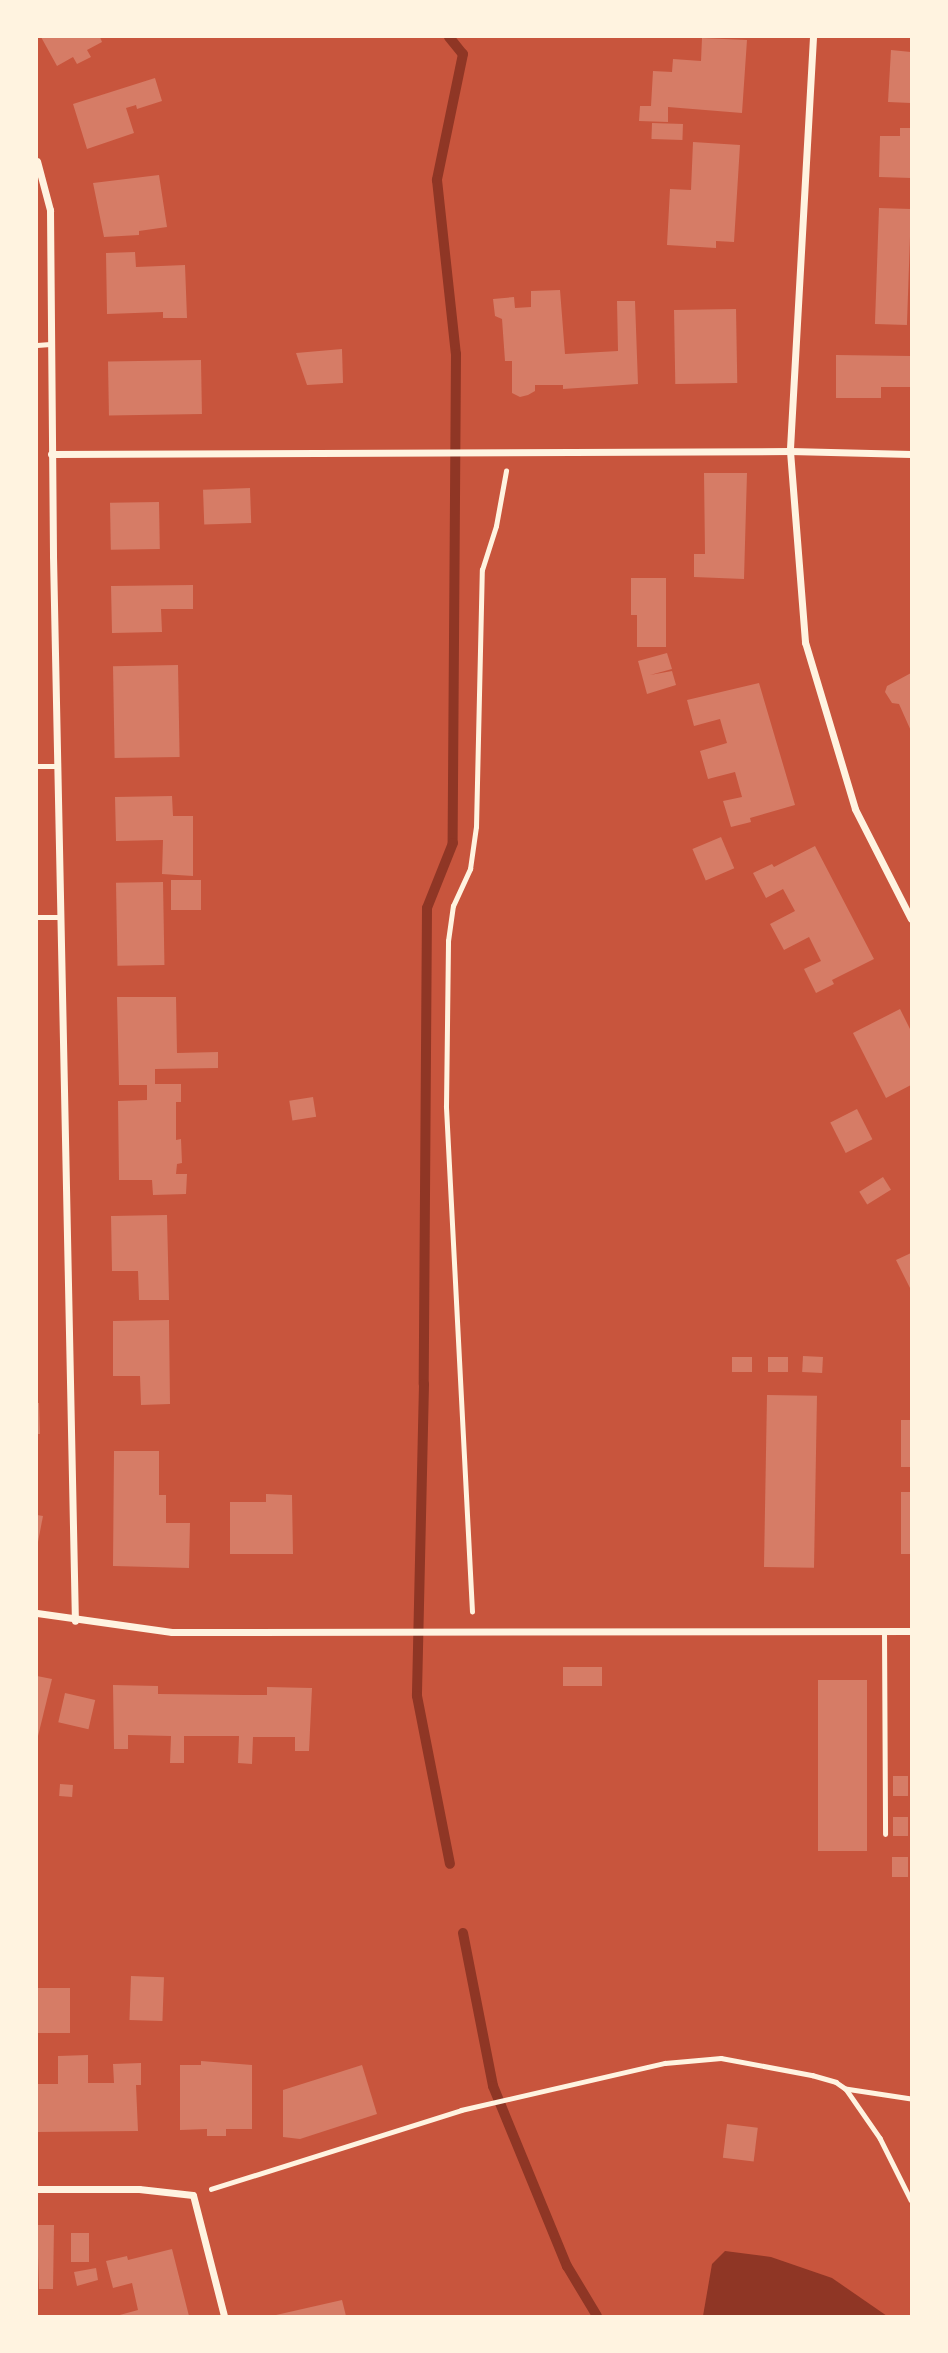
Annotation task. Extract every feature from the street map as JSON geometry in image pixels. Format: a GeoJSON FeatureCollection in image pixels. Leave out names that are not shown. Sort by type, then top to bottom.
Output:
{"type":"FeatureCollection","features":[{"type":"Feature","properties":{"kind":"street"},"geometry":{"type":"LineString","coordinates":[[813,37],[790,451],[805,642],[855,809],[911,919]]}},
{"type":"Feature","properties":{"kind":"street"},"geometry":{"type":"LineString","coordinates":[[37,160],[50,210],[51,454],[75,1620]]}},
{"type":"Feature","properties":{"kind":"street"},"geometry":{"type":"LineString","coordinates":[[51,454],[790,451],[911,454]]}},
{"type":"Feature","properties":{"kind":"street"},"geometry":{"type":"LineString","coordinates":[[37,1613],[172,1632],[911,1630]]}},
{"type":"Feature","properties":{"kind":"street"},"geometry":{"type":"LineString","coordinates":[[37,2189],[139,2189],[193,2195],[224,2316]]}},
{"type":"Feature","properties":{"kind":"lane"},"geometry":{"type":"LineString","coordinates":[[37,345],[50,344]]}},
{"type":"Feature","properties":{"kind":"lane"},"geometry":{"type":"LineString","coordinates":[[37,766],[57,766]]}},
{"type":"Feature","properties":{"kind":"lane"},"geometry":{"type":"LineString","coordinates":[[37,917],[60,917]]}},
{"type":"Feature","properties":{"kind":"lane"},"geometry":{"type":"LineString","coordinates":[[884,1631],[885,1834]]}},
{"type":"Feature","properties":{"kind":"path"},"geometry":{"type":"LineString","coordinates":[[473,1633],[446,1107],[447,941],[453,906],[470,869],[476,827],[482,570],[496,526],[509,453]]}},
{"type":"Feature","properties":{"kind":"path"},"geometry":{"type":"LineString","coordinates":[[193,2195],[461,2110],[665,2063],[722,2058],[836,2082],[846,2090],[880,2138],[911,2200]]}},
{"type":"Feature","properties":{"kind":"path"},"geometry":{"type":"LineString","coordinates":[[846,2090],[911,2099]]}},
{"type":"Feature","properties":{"kind":"shaded area"},"geometry":{"type":"Polygon","coordinates":[[[725,2251],[771,2257],[832,2278],[887,2316],[703,2316],[712,2264],[725,2251]]]}},
{"type":"Feature","properties":{"kind":"building"},"geometry":{"type":"Polygon","coordinates":[[[41,37],[100,37],[102,42],[87,50],[91,57],[77,64],[73,57],[57,66],[41,37]]]}},
{"type":"Feature","properties":{"kind":"building"},"geometry":{"type":"Polygon","coordinates":[[[702,38],[747,40],[742,113],[668,107],[668,122],[639,121],[640,106],[651,106],[653,71],[672,72],[673,59],[701,61],[702,38]]]}},
{"type":"Feature","properties":{"kind":"building"},"geometry":{"type":"Polygon","coordinates":[[[891,50],[911,52],[911,103],[888,102],[891,50]]]}},
{"type":"Feature","properties":{"kind":"building"},"geometry":{"type":"Polygon","coordinates":[[[155,78],[162,101],[137,109],[136,105],[126,108],[134,133],[87,149],[73,104],[155,78]]]}},
{"type":"Feature","properties":{"kind":"building"},"geometry":{"type":"Polygon","coordinates":[[[652,123],[683,124],[682,140],[651,139],[652,123]]]}},
{"type":"Feature","properties":{"kind":"building"},"geometry":{"type":"Polygon","coordinates":[[[900,128],[911,128],[911,178],[879,177],[880,136],[900,136],[900,128]]]}},
{"type":"Feature","properties":{"kind":"building"},"geometry":{"type":"Polygon","coordinates":[[[693,142],[740,145],[734,242],[716,241],[716,248],[667,245],[670,189],[691,190],[693,142]]]}},
{"type":"Feature","properties":{"kind":"building"},"geometry":{"type":"Polygon","coordinates":[[[159,175],[167,227],[139,231],[139,235],[104,237],[93,183],[159,175]]]}},
{"type":"Feature","properties":{"kind":"building"},"geometry":{"type":"Polygon","coordinates":[[[879,208],[911,209],[907,325],[875,324],[879,208]]]}},
{"type":"Feature","properties":{"kind":"building"},"geometry":{"type":"Polygon","coordinates":[[[135,252],[136,267],[185,265],[187,318],[163,318],[163,312],[107,314],[106,253],[135,252]]]}},
{"type":"Feature","properties":{"kind":"building"},"geometry":{"type":"Polygon","coordinates":[[[560,290],[565,354],[618,351],[617,301],[635,301],[638,384],[563,389],[563,385],[535,385],[535,391],[528,395],[520,397],[512,393],[512,361],[505,361],[502,319],[495,316],[493,299],[514,297],[515,308],[531,307],[531,291],[560,290]]]}},
{"type":"Feature","properties":{"kind":"building"},"geometry":{"type":"Polygon","coordinates":[[[736,309],[737,383],[675,384],[674,310],[736,309]]]}},
{"type":"Feature","properties":{"kind":"building"},"geometry":{"type":"Polygon","coordinates":[[[342,349],[343,383],[307,385],[296,353],[342,349]]]}},
{"type":"Feature","properties":{"kind":"building"},"geometry":{"type":"Polygon","coordinates":[[[836,355],[911,356],[911,387],[881,387],[881,398],[836,398],[836,355]]]}},
{"type":"Feature","properties":{"kind":"building"},"geometry":{"type":"Polygon","coordinates":[[[201,360],[202,414],[109,416],[108,362],[201,360]]]}},
{"type":"Feature","properties":{"kind":"building"},"geometry":{"type":"Polygon","coordinates":[[[704,473],[747,473],[744,579],[694,577],[694,554],[705,554],[704,473]]]}},
{"type":"Feature","properties":{"kind":"building"},"geometry":{"type":"Polygon","coordinates":[[[250,488],[251,523],[204,525],[203,490],[250,488]]]}},
{"type":"Feature","properties":{"kind":"building"},"geometry":{"type":"Polygon","coordinates":[[[159,502],[160,549],[111,550],[110,503],[159,502]]]}},
{"type":"Feature","properties":{"kind":"building"},"geometry":{"type":"Polygon","coordinates":[[[631,578],[666,578],[666,647],[637,647],[637,615],[631,615],[631,578]]]}},
{"type":"Feature","properties":{"kind":"building"},"geometry":{"type":"Polygon","coordinates":[[[193,585],[193,609],[161,609],[162,632],[112,633],[111,586],[193,585]]]}},
{"type":"Feature","properties":{"kind":"building"},"geometry":{"type":"Polygon","coordinates":[[[667,653],[672,669],[650,675],[672,671],[676,685],[647,694],[638,661],[667,653]]]}},
{"type":"Feature","properties":{"kind":"building"},"geometry":{"type":"Polygon","coordinates":[[[178,665],[180,757],[115,758],[113,666],[178,665]]]}},
{"type":"Feature","properties":{"kind":"building"},"geometry":{"type":"Polygon","coordinates":[[[911,673],[911,731],[899,704],[892,703],[885,692],[887,686],[911,673]]]}},
{"type":"Feature","properties":{"kind":"building"},"geometry":{"type":"Polygon","coordinates":[[[759,683],[795,805],[750,818],[751,822],[731,827],[723,801],[742,797],[735,772],[708,779],[700,751],[727,743],[720,719],[694,726],[687,700],[759,683]]]}},
{"type":"Feature","properties":{"kind":"building"},"geometry":{"type":"Polygon","coordinates":[[[172,796],[173,816],[193,816],[193,876],[162,874],[163,840],[116,841],[115,797],[172,796]]]}},
{"type":"Feature","properties":{"kind":"building"},"geometry":{"type":"Polygon","coordinates":[[[721,837],[734,868],[706,880],[692,849],[721,837]]]}},
{"type":"Feature","properties":{"kind":"building"},"geometry":{"type":"Polygon","coordinates":[[[815,846],[874,959],[832,980],[834,984],[816,993],[804,969],[821,961],[809,937],[784,950],[770,924],[795,911],[783,889],[766,898],[753,873],[772,864],[774,867],[815,846]]]}},
{"type":"Feature","properties":{"kind":"building"},"geometry":{"type":"Polygon","coordinates":[[[171,880],[201,880],[201,910],[171,910],[171,880]]]}},
{"type":"Feature","properties":{"kind":"building"},"geometry":{"type":"Polygon","coordinates":[[[163,882],[164,965],[117,966],[116,883],[163,882]]]}},
{"type":"Feature","properties":{"kind":"building"},"geometry":{"type":"Polygon","coordinates":[[[117,997],[176,997],[177,1053],[218,1052],[218,1068],[155,1069],[155,1084],[181,1084],[181,1102],[176,1102],[176,1140],[181,1139],[182,1163],[177,1164],[176,1174],[187,1174],[186,1194],[153,1195],[152,1180],[119,1180],[118,1101],[147,1100],[147,1085],[119,1085],[117,997]]]}},
{"type":"Feature","properties":{"kind":"building"},"geometry":{"type":"Polygon","coordinates":[[[900,1009],[911,1031],[911,1085],[886,1098],[853,1033],[900,1009]]]}},
{"type":"Feature","properties":{"kind":"building"},"geometry":{"type":"Polygon","coordinates":[[[313,1097],[316,1117],[292,1121],[289,1101],[313,1097]]]}},
{"type":"Feature","properties":{"kind":"building"},"geometry":{"type":"Polygon","coordinates":[[[857,1109],[872,1139],[846,1153],[830,1123],[857,1109]]]}},
{"type":"Feature","properties":{"kind":"building"},"geometry":{"type":"Polygon","coordinates":[[[883,1177],[891,1190],[867,1205],[859,1192],[883,1177]]]}},
{"type":"Feature","properties":{"kind":"building"},"geometry":{"type":"Polygon","coordinates":[[[167,1215],[169,1300],[139,1300],[138,1271],[112,1271],[111,1216],[167,1215]]]}},
{"type":"Feature","properties":{"kind":"building"},"geometry":{"type":"Polygon","coordinates":[[[911,1253],[911,1290],[896,1260],[911,1253]]]}},
{"type":"Feature","properties":{"kind":"building"},"geometry":{"type":"Polygon","coordinates":[[[169,1320],[170,1404],[141,1405],[140,1376],[113,1376],[113,1321],[169,1320]]]}},
{"type":"Feature","properties":{"kind":"building"},"geometry":{"type":"Polygon","coordinates":[[[803,1356],[823,1357],[822,1373],[802,1372],[803,1356]]]}},
{"type":"Feature","properties":{"kind":"building"},"geometry":{"type":"Polygon","coordinates":[[[732,1357],[752,1357],[752,1372],[732,1372],[732,1357]]]}},
{"type":"Feature","properties":{"kind":"building"},"geometry":{"type":"Polygon","coordinates":[[[768,1357],[788,1357],[788,1372],[768,1372],[768,1357]]]}},
{"type":"Feature","properties":{"kind":"building"},"geometry":{"type":"Polygon","coordinates":[[[767,1395],[817,1396],[814,1568],[764,1567],[767,1395]]]}},
{"type":"Feature","properties":{"kind":"building"},"geometry":{"type":"Polygon","coordinates":[[[39,1403],[40,1434],[37,1434],[39,1403]]]}},
{"type":"Feature","properties":{"kind":"building"},"geometry":{"type":"Polygon","coordinates":[[[901,1420],[911,1420],[911,1467],[901,1467],[901,1420]]]}},
{"type":"Feature","properties":{"kind":"building"},"geometry":{"type":"Polygon","coordinates":[[[114,1451],[159,1451],[159,1495],[166,1495],[166,1523],[190,1523],[189,1568],[113,1566],[114,1451]]]}},
{"type":"Feature","properties":{"kind":"building"},"geometry":{"type":"Polygon","coordinates":[[[901,1492],[911,1492],[911,1554],[901,1554],[901,1492]]]}},
{"type":"Feature","properties":{"kind":"building"},"geometry":{"type":"Polygon","coordinates":[[[266,1494],[292,1495],[293,1554],[230,1554],[230,1502],[266,1502],[266,1494]]]}},
{"type":"Feature","properties":{"kind":"building"},"geometry":{"type":"Polygon","coordinates":[[[37,1515],[43,1516],[38,1542],[37,1542],[37,1515]]]}},
{"type":"Feature","properties":{"kind":"building"},"geometry":{"type":"Polygon","coordinates":[[[563,1667],[602,1667],[602,1686],[563,1686],[563,1667]]]}},
{"type":"Feature","properties":{"kind":"building"},"geometry":{"type":"Polygon","coordinates":[[[37,1676],[52,1679],[38,1736],[37,1736],[37,1676]]]}},
{"type":"Feature","properties":{"kind":"building"},"geometry":{"type":"Polygon","coordinates":[[[818,1680],[867,1680],[867,1851],[818,1851],[818,1680]]]}},
{"type":"Feature","properties":{"kind":"building"},"geometry":{"type":"Polygon","coordinates":[[[113,1685],[158,1686],[158,1694],[267,1695],[267,1687],[312,1688],[309,1751],[295,1751],[295,1737],[253,1737],[252,1764],[238,1763],[239,1736],[184,1736],[184,1763],[170,1763],[171,1736],[128,1735],[128,1749],[114,1749],[113,1685]]]}},
{"type":"Feature","properties":{"kind":"building"},"geometry":{"type":"Polygon","coordinates":[[[65,1693],[95,1700],[88,1729],[58,1722],[65,1693]]]}},
{"type":"Feature","properties":{"kind":"building"},"geometry":{"type":"Polygon","coordinates":[[[893,1776],[908,1776],[908,1796],[893,1796],[893,1776]]]}},
{"type":"Feature","properties":{"kind":"building"},"geometry":{"type":"Polygon","coordinates":[[[60,1784],[73,1785],[72,1797],[59,1796],[60,1784]]]}},
{"type":"Feature","properties":{"kind":"building"},"geometry":{"type":"Polygon","coordinates":[[[893,1817],[908,1817],[908,1836],[893,1836],[893,1817]]]}},
{"type":"Feature","properties":{"kind":"building"},"geometry":{"type":"Polygon","coordinates":[[[892,1857],[908,1857],[908,1877],[892,1877],[892,1857]]]}},
{"type":"Feature","properties":{"kind":"building"},"geometry":{"type":"Polygon","coordinates":[[[131,1976],[164,1977],[162,2021],[129,2020],[131,1976]]]}},
{"type":"Feature","properties":{"kind":"building"},"geometry":{"type":"Polygon","coordinates":[[[38,1988],[70,1988],[70,2033],[38,2033],[38,1988]]]}},
{"type":"Feature","properties":{"kind":"building"},"geometry":{"type":"Polygon","coordinates":[[[88,2055],[88,2083],[114,2083],[113,2064],[141,2063],[141,2085],[136,2085],[138,2131],[37,2132],[37,2084],[58,2084],[58,2056],[88,2055]]]}},
{"type":"Feature","properties":{"kind":"building"},"geometry":{"type":"Polygon","coordinates":[[[201,2061],[252,2065],[252,2129],[226,2129],[226,2136],[207,2136],[207,2129],[180,2130],[180,2065],[201,2065],[201,2061]]]}},
{"type":"Feature","properties":{"kind":"building"},"geometry":{"type":"Polygon","coordinates":[[[362,2065],[377,2114],[300,2139],[283,2137],[283,2090],[362,2065]]]}},
{"type":"Feature","properties":{"kind":"building"},"geometry":{"type":"Polygon","coordinates":[[[727,2124],[758,2128],[754,2162],[723,2158],[727,2124]]]}},
{"type":"Feature","properties":{"kind":"building"},"geometry":{"type":"Polygon","coordinates":[[[37,2225],[54,2225],[53,2289],[39,2289],[37,2225]]]}},
{"type":"Feature","properties":{"kind":"building"},"geometry":{"type":"Polygon","coordinates":[[[71,2233],[89,2233],[89,2262],[71,2262],[71,2233]]]}},
{"type":"Feature","properties":{"kind":"building"},"geometry":{"type":"Polygon","coordinates":[[[172,2249],[189,2316],[116,2316],[138,2310],[132,2283],[113,2288],[106,2261],[127,2256],[128,2260],[172,2249]]]}},
{"type":"Feature","properties":{"kind":"building"},"geometry":{"type":"Polygon","coordinates":[[[96,2268],[98,2280],[77,2286],[74,2272],[96,2268]]]}},
{"type":"Feature","properties":{"kind":"building"},"geometry":{"type":"Polygon","coordinates":[[[342,2300],[346,2316],[276,2315],[342,2300]]]}},
{"type":"Feature","properties":{"kind":"waterway"},"geometry":{"type":"LineString","coordinates":[[449,37],[463,54],[437,180],[456,354],[453,843],[427,908],[424,1384],[417,1696],[450,1864]]}},
{"type":"Feature","properties":{"kind":"waterway"},"geometry":{"type":"LineString","coordinates":[[463,1933],[493,2086],[567,2266],[597,2316]]}}]}
